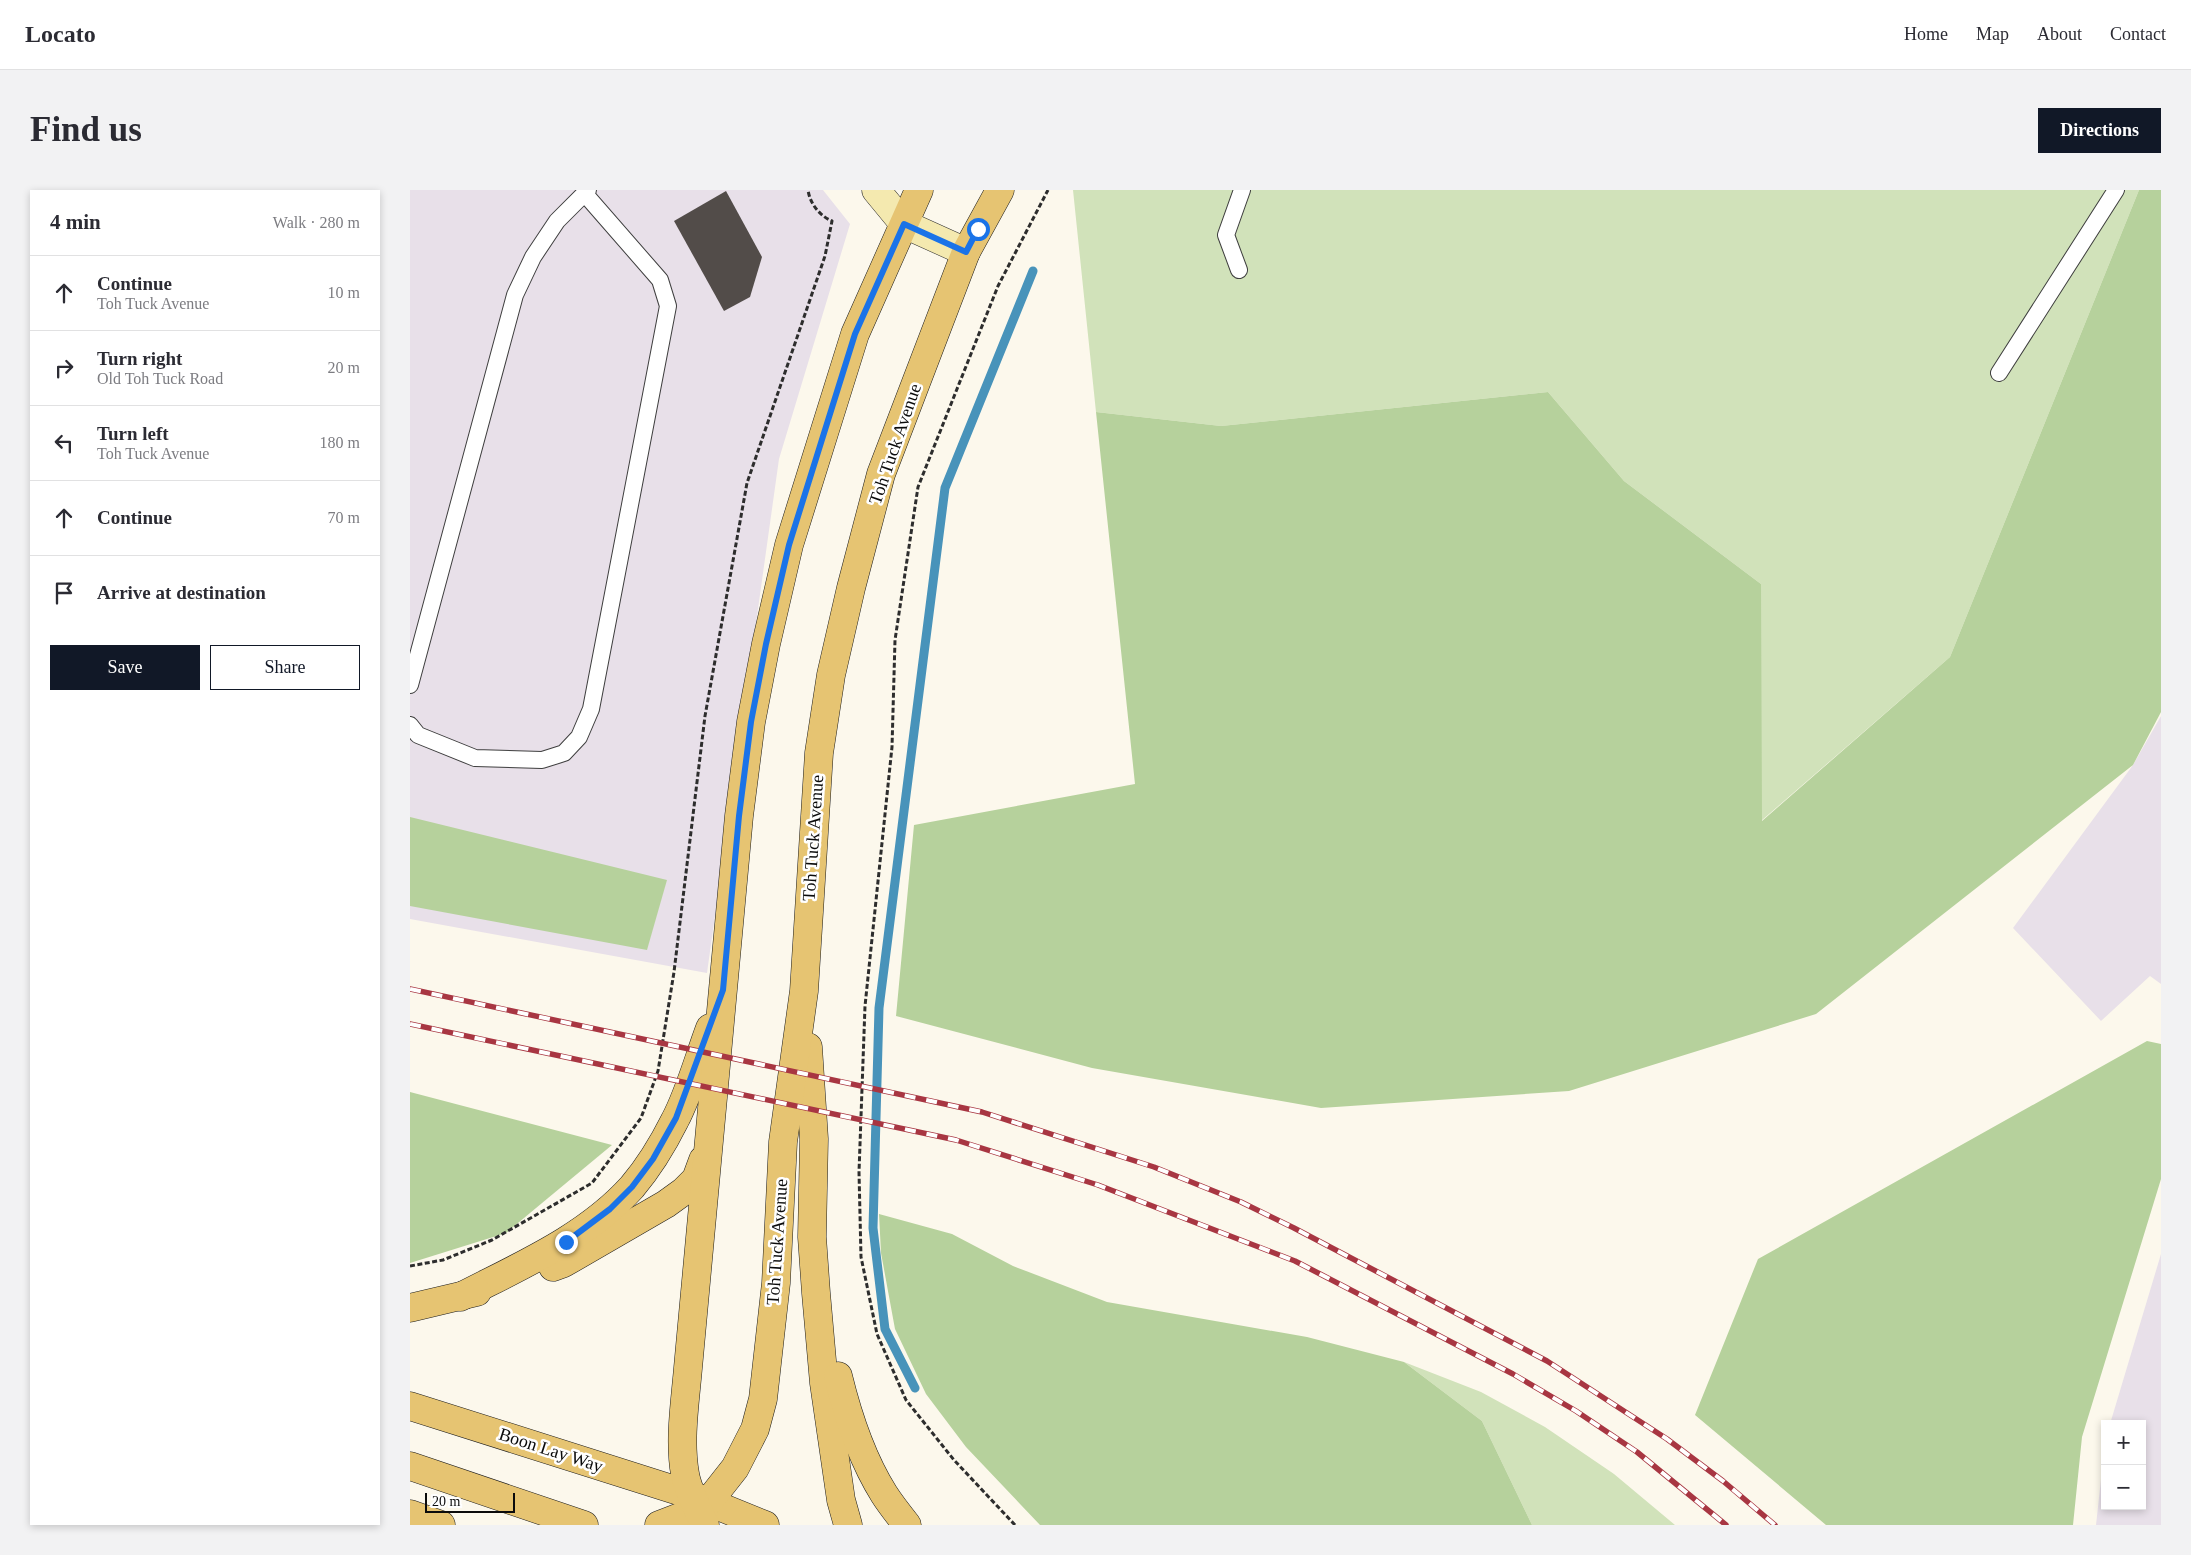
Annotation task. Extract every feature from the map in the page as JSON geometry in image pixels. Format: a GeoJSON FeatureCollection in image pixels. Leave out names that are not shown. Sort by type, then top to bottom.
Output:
{"type":"FeatureCollection","features":[{"type":"Feature","properties":{"kind":"main road"},"geometry":{"type":"LineString","coordinates":[[659,1525],[701,1508],[685,1474],[683,1444],[709,1129],[739,816],[751,722],[787,554],[855,334],[919,190]]}},
{"type":"Feature","properties":{"kind":"main road","name":"Toh Tuck Avenue"},"geometry":{"type":"LineString","coordinates":[[701,1508],[735,1468],[755,1429],[763,1399],[776,1283],[783,1142],[804,991],[819,752],[831,675],[851,588],[881,474],[966,252],[1000,190]]}},
{"type":"Feature","properties":{"kind":"main road"},"geometry":{"type":"LineString","coordinates":[[460,1297],[566,1242],[610,1209],[632,1187],[653,1159],[676,1118],[723,990]]}},
{"type":"Feature","properties":{"kind":"main road"},"geometry":{"type":"LineString","coordinates":[[804,991],[814,1139],[812,1238],[816,1293],[824,1383],[841,1500],[848,1525]]}},
{"type":"Feature","properties":{"kind":"main road"},"geometry":{"type":"LineString","coordinates":[[410,1308],[460,1297],[528,1277],[564,1263],[666,1204],[696,1179],[703,1160],[709,1129]]}},
{"type":"Feature","properties":{"kind":"main road"},"geometry":{"type":"LineString","coordinates":[[816,1293],[846,1408],[856,1436],[884,1494],[907,1525]]}},
{"type":"Feature","properties":{"kind":"main road","name":"Boon Lay Way"},"geometry":{"type":"LineString","coordinates":[[410,1406],[701,1508],[765,1525]]}},
{"type":"Feature","properties":{"kind":"main road"},"geometry":{"type":"LineString","coordinates":[[410,1466],[584,1525]]}},
{"type":"Feature","properties":{"kind":"main road"},"geometry":{"type":"LineString","coordinates":[[410,1514],[441,1525]]}},
{"type":"Feature","properties":{"kind":"street"},"geometry":{"type":"LineString","coordinates":[[876,190],[904,224],[966,252]]}},
{"type":"Feature","properties":{"kind":"lane"},"geometry":{"type":"LineString","coordinates":[[1239,270],[1226,235],[1242,190]]}},
{"type":"Feature","properties":{"kind":"lane"},"geometry":{"type":"LineString","coordinates":[[1999,373],[2116,190]]}},
{"type":"Feature","properties":{"kind":"lane"},"geometry":{"type":"LineString","coordinates":[[410,685],[515,295],[533,257],[552,228],[587,192],[660,280],[668,306],[591,709],[579,737],[564,753],[542,760],[475,758],[418,735],[410,725]]}},
{"type":"Feature","properties":{"kind":"path"},"geometry":{"type":"LineString","coordinates":[[410,1266],[443,1260],[492,1240],[592,1183],[641,1118],[658,1070],[674,972],[705,716],[747,483],[825,256],[832,221],[815,207],[809,197],[808,190]]}},
{"type":"Feature","properties":{"kind":"path"},"geometry":{"type":"LineString","coordinates":[[1015,1525],[954,1460],[906,1400],[877,1334],[861,1257],[859,1172],[865,1006],[892,747],[895,640],[918,487],[998,286],[1048,190]]}},
{"type":"Feature","properties":{"kind":"shaded area"},"geometry":{"type":"Polygon","coordinates":[[[410,190],[823,190],[850,224],[779,459],[707,973],[410,919],[410,190]]]}},
{"type":"Feature","properties":{"kind":"shaded area"},"geometry":{"type":"Polygon","coordinates":[[[2161,716],[2161,984],[2150,976],[2101,1021],[2013,928],[2133,765],[2161,716]]]}},
{"type":"Feature","properties":{"kind":"shaded area"},"geometry":{"type":"Polygon","coordinates":[[[2161,1254],[2161,1525],[2096,1525],[2101,1479],[2101,1510],[2146,1510],[2146,1420],[2111,1420],[2161,1254]]]}},
{"type":"Feature","properties":{"kind":"green space"},"geometry":{"type":"Polygon","coordinates":[[[1073,190],[2139,190],[1950,657],[1761,821],[1761,584],[1624,481],[1548,392],[1221,426],[1096,412],[1073,190]]]}},
{"type":"Feature","properties":{"kind":"green space"},"geometry":{"type":"Polygon","coordinates":[[[2139,190],[2161,190],[2161,712],[2133,765],[1816,1014],[1569,1091],[1321,1108],[1092,1068],[896,1016],[914,825],[1135,784],[1096,412],[1221,426],[1548,392],[1624,481],[1761,584],[1762,821],[1950,657],[2139,190]]]}},
{"type":"Feature","properties":{"kind":"green space"},"geometry":{"type":"Polygon","coordinates":[[[410,817],[667,880],[647,950],[410,906],[410,817]]]}},
{"type":"Feature","properties":{"kind":"green space"},"geometry":{"type":"Polygon","coordinates":[[[2147,1041],[2161,1044],[2161,1179],[2082,1437],[2073,1525],[1826,1525],[1695,1415],[1758,1259],[2147,1041]]]}},
{"type":"Feature","properties":{"kind":"green space"},"geometry":{"type":"Polygon","coordinates":[[[410,1092],[612,1145],[506,1233],[410,1263],[410,1092]]]}},
{"type":"Feature","properties":{"kind":"green space"},"geometry":{"type":"Polygon","coordinates":[[[879,1214],[952,1234],[1013,1266],[1107,1302],[1307,1337],[1404,1362],[1482,1421],[1532,1525],[1040,1525],[966,1447],[926,1394],[895,1329],[881,1253],[879,1214]]]}},
{"type":"Feature","properties":{"kind":"green space"},"geometry":{"type":"Polygon","coordinates":[[[1404,1362],[1481,1392],[1545,1427],[1614,1474],[1675,1525],[1532,1525],[1482,1421],[1404,1362]]]}},
{"type":"Feature","properties":{"kind":"building"},"geometry":{"type":"Polygon","coordinates":[[[726,191],[762,257],[750,297],[724,311],[674,221],[726,191]]]}},
{"type":"Feature","properties":{"kind":"waterway"},"geometry":{"type":"LineString","coordinates":[[915,1388],[885,1329],[873,1228],[879,1008],[945,488],[1033,271]]}},
{"type":"Feature","properties":{"kind":"railway"},"geometry":{"type":"LineString","coordinates":[[410,989],[982,1112],[1154,1167],[1241,1202],[1294,1228],[1547,1361],[1667,1439],[1723,1481],[1775,1525]]}},
{"type":"Feature","properties":{"kind":"railway"},"geometry":{"type":"LineString","coordinates":[[410,1024],[956,1140],[1098,1185],[1295,1261],[1513,1374],[1576,1411],[1637,1452],[1726,1525]]}},
{"type":"Feature","properties":{"kind":"route"},"geometry":{"type":"LineString","coordinates":[[566,1242],[610,1209],[632,1187],[653,1159],[676,1118],[723,990],[739,816],[751,722],[766,644],[789,545],[855,334],[904,224],[966,252],[978,229]]}}]}
